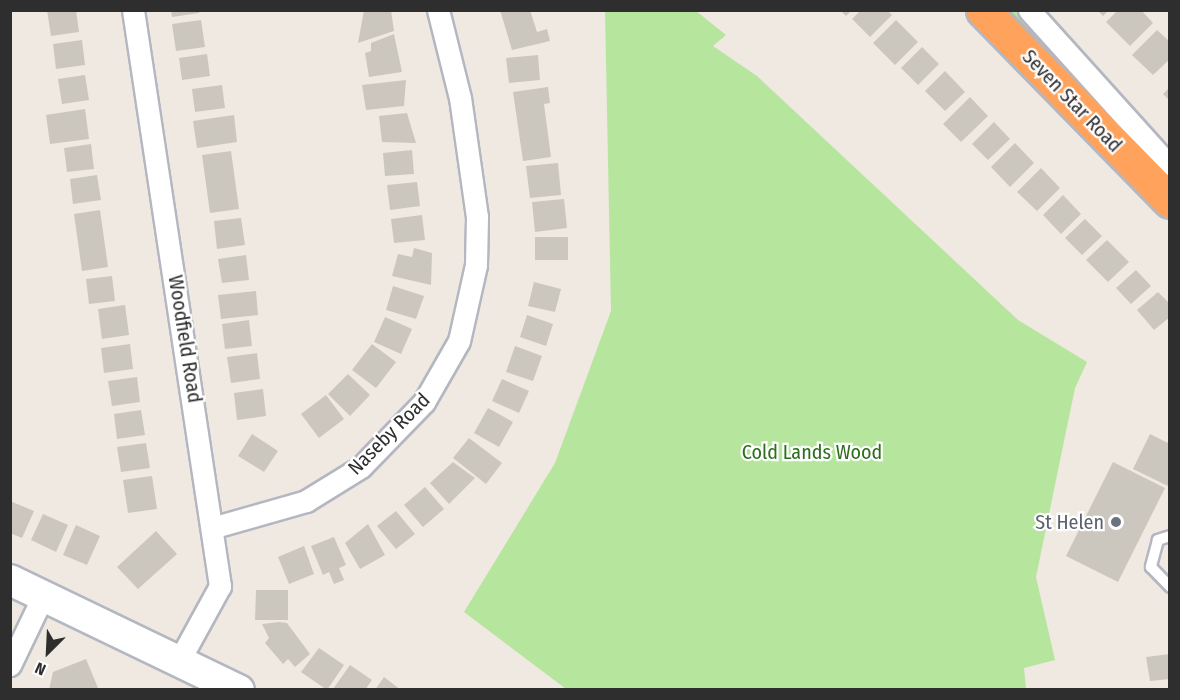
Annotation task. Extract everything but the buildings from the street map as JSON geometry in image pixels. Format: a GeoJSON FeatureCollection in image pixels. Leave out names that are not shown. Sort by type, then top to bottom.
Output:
{"type":"FeatureCollection","features":[{"type":"Feature","properties":{"kind":"highway","name":"Seven Star Road"},"geometry":{"type":"LineString","coordinates":[[983,10],[1165,196]]}},
{"type":"Feature","properties":{"kind":"street","name":"Woodfield Road"},"geometry":{"type":"LineString","coordinates":[[133,10],[215,527],[220,586],[180,659]]}},
{"type":"Feature","properties":{"kind":"street","name":"Naseby Road"},"geometry":{"type":"LineString","coordinates":[[215,527],[306,501],[361,467],[424,402],[459,341],[476,265],[477,217],[460,98],[438,10]]}},
{"type":"Feature","properties":{"kind":"street","name":"Seven Star Road"},"geometry":{"type":"LineString","coordinates":[[1029,10],[1166,162],[1165,196]]}},
{"type":"Feature","properties":{"kind":"street"},"geometry":{"type":"LineString","coordinates":[[10,580],[180,659],[239,690]]}},
{"type":"Feature","properties":{"kind":"street"},"geometry":{"type":"LineString","coordinates":[[10,665],[44,596]]}},
{"type":"Feature","properties":{"kind":"lane"},"geometry":{"type":"LineString","coordinates":[[1170,536],[1158,540],[1151,567],[1170,587]]}},
{"type":"Feature","properties":{"kind":"green space","name":"Cold Lands Wood"},"geometry":{"type":"Polygon","coordinates":[[[605,11],[696,11],[726,35],[713,46],[757,76],[1018,320],[1087,362],[1075,388],[1036,577],[1055,660],[1024,668],[1026,689],[566,689],[464,612],[555,463],[611,311],[605,11]]]}},
{"type":"Feature","properties":{"kind":"green space"},"geometry":{"type":"Polygon","coordinates":[[[999,11],[1018,11],[1154,161],[999,11]]]}},
{"type":"Feature","properties":{"kind":"place","name":"St Helen"},"geometry":{"type":"Point","coordinates":[1116,522]}}]}
